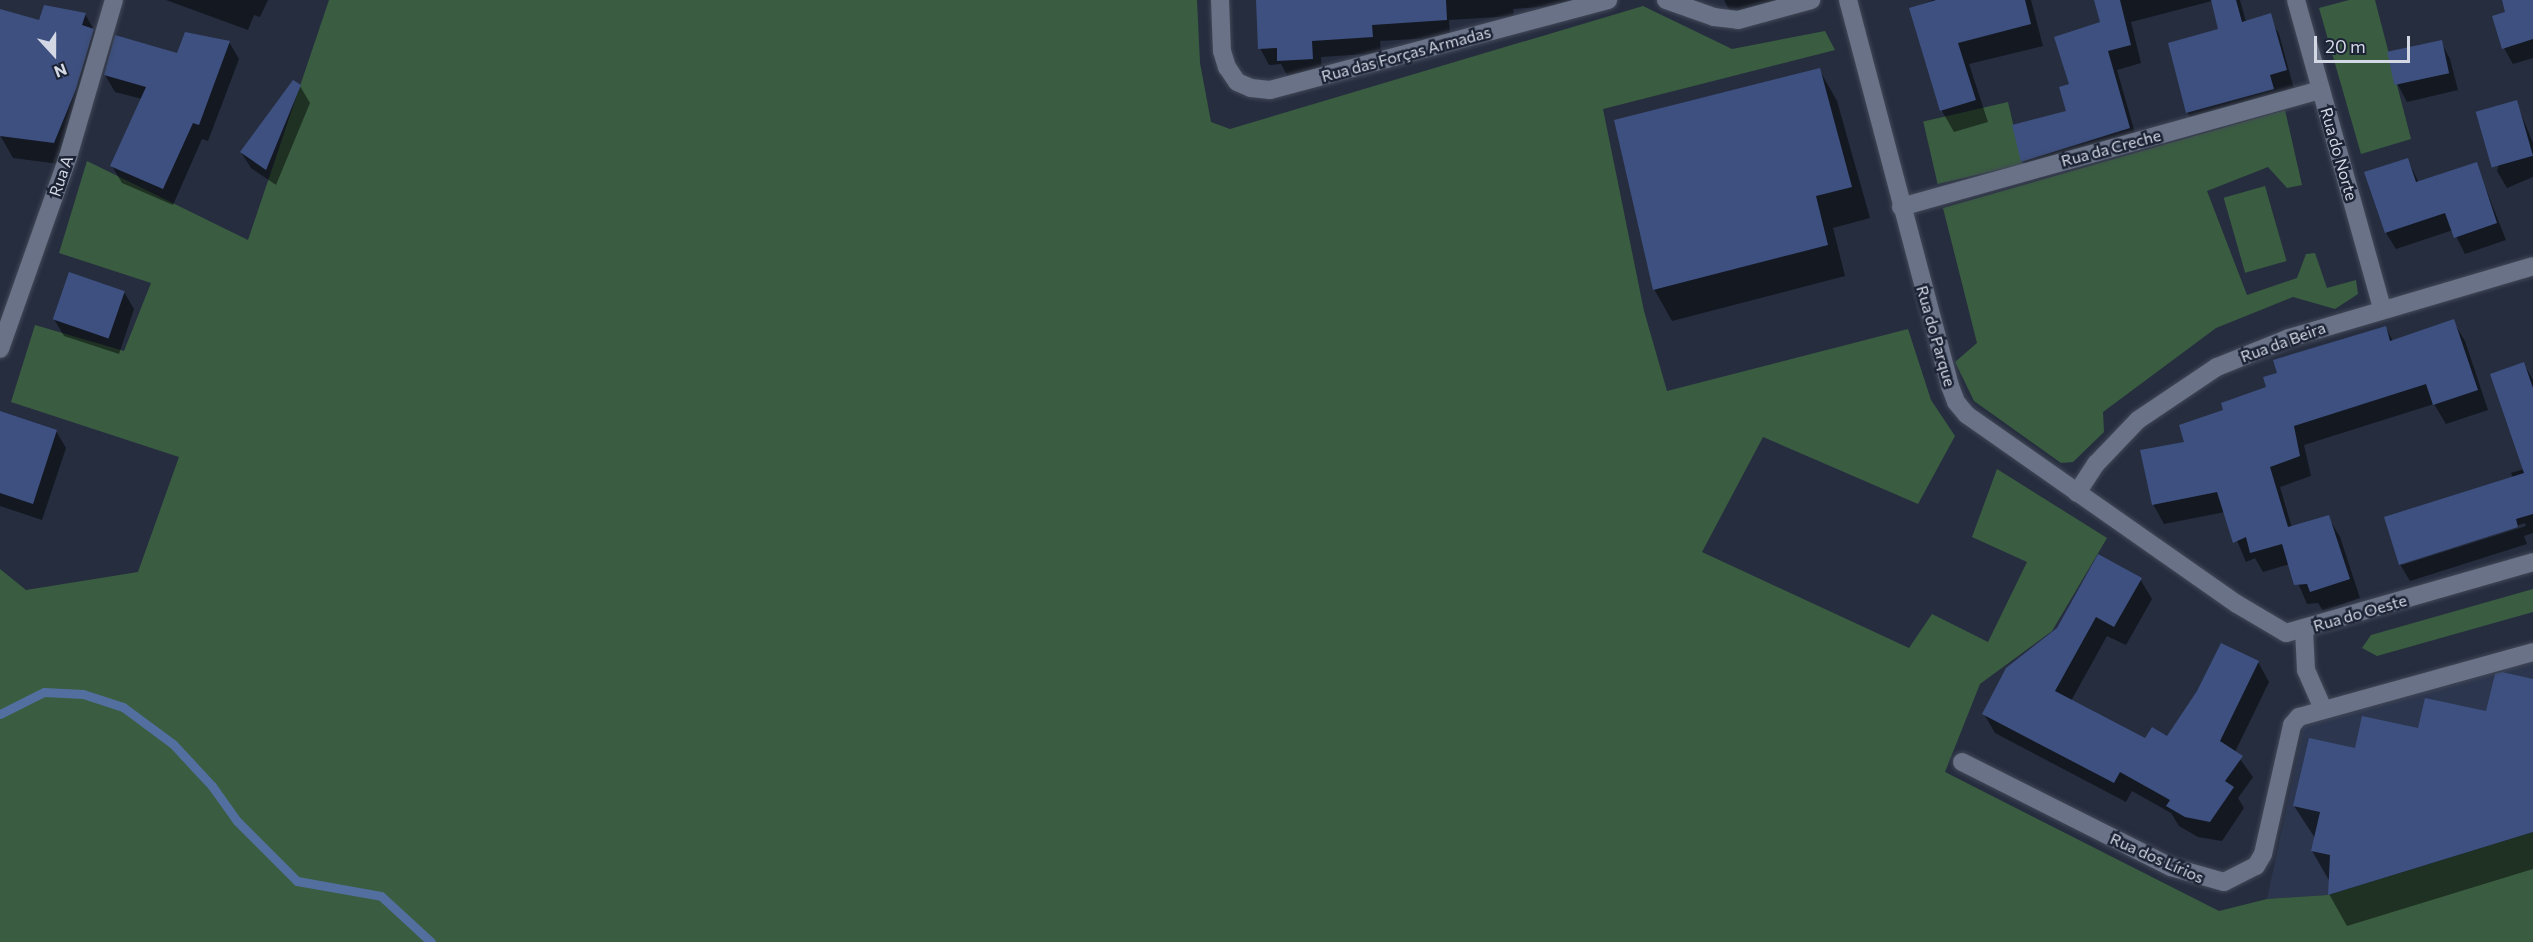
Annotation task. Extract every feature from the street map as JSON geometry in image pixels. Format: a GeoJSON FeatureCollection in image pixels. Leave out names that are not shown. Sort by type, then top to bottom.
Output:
{"type":"FeatureCollection","features":[{"type":"Feature","properties":{"kind":"street","name":"Rua A"},"geometry":{"type":"LineString","coordinates":[[0,349],[68,157],[114,0]]}},
{"type":"Feature","properties":{"kind":"street","name":"Rua das Forças Armadas"},"geometry":{"type":"LineString","coordinates":[[1220,0],[1222,51],[1237,82],[1251,88],[1270,90],[1608,0]]}},
{"type":"Feature","properties":{"kind":"street"},"geometry":{"type":"LineString","coordinates":[[1666,0],[1714,17],[1738,20],[1811,0]]}},
{"type":"Feature","properties":{"kind":"street","name":"Rua do Parque"},"geometry":{"type":"LineString","coordinates":[[1848,0],[1901,207],[1956,402],[1987,430],[2268,624],[2286,633],[2304,630]]}},
{"type":"Feature","properties":{"kind":"street","name":"Rua do Norte"},"geometry":{"type":"LineString","coordinates":[[2296,0],[2382,309]]}},
{"type":"Feature","properties":{"kind":"street","name":"Rua da Creche"},"geometry":{"type":"LineString","coordinates":[[1901,207],[2321,90]]}},
{"type":"Feature","properties":{"kind":"street","name":"Rua da Beira"},"geometry":{"type":"LineString","coordinates":[[2077,493],[2116,442],[2138,420],[2188,384],[2217,367],[2289,338],[2533,266]]}},
{"type":"Feature","properties":{"kind":"street","name":"Rua do Oeste"},"geometry":{"type":"LineString","coordinates":[[2323,709],[2306,670],[2304,630],[2533,562]]}},
{"type":"Feature","properties":{"kind":"street"},"geometry":{"type":"LineString","coordinates":[[2323,709],[2533,652]]}},
{"type":"Feature","properties":{"kind":"street","name":"Rua dos Lírios"},"geometry":{"type":"LineString","coordinates":[[1962,762],[2171,867],[2224,882],[2256,867],[2263,854],[2292,725],[2299,717],[2323,709]]}},
{"type":"Feature","properties":{"kind":"shaded area"},"geometry":{"type":"Polygon","coordinates":[[[2533,662],[2533,832],[2328,895],[2267,899],[2304,725],[2533,662]]]}},
{"type":"Feature","properties":{"kind":"green space"},"geometry":{"type":"Polygon","coordinates":[[[329,0],[1197,0],[1200,63],[1211,122],[1230,129],[1643,6],[1732,49],[1825,31],[1835,50],[1603,109],[1644,311],[1667,391],[1908,329],[1931,400],[1955,436],[1918,504],[1763,437],[1702,552],[1909,648],[1932,614],[1988,642],[2027,562],[1972,537],[1997,469],[2107,538],[2052,631],[1980,684],[1945,772],[2219,911],[2267,899],[2328,895],[2533,832],[2533,942],[0,942],[0,569],[26,590],[138,572],[179,457],[11,402],[35,325],[124,351],[151,283],[59,253],[87,161],[248,240],[329,0]]]}},
{"type":"Feature","properties":{"kind":"green space"},"geometry":{"type":"Polygon","coordinates":[[[2349,0],[2375,0],[2411,139],[2361,154],[2319,8],[2349,0]]]}},
{"type":"Feature","properties":{"kind":"green space"},"geometry":{"type":"Polygon","coordinates":[[[2008,102],[2022,164],[1938,184],[1923,122],[2008,102]]]}},
{"type":"Feature","properties":{"kind":"green space"},"geometry":{"type":"Polygon","coordinates":[[[2285,110],[2302,185],[2287,188],[2268,167],[2207,191],[2247,295],[2297,278],[2306,254],[2315,253],[2327,288],[2356,280],[2358,294],[2335,309],[2293,297],[2216,328],[2103,412],[2104,432],[2073,462],[2061,463],[1974,401],[1955,362],[1977,343],[1943,208],[2285,110]]]}},
{"type":"Feature","properties":{"kind":"green space"},"geometry":{"type":"Polygon","coordinates":[[[2265,186],[2286,261],[2245,273],[2224,198],[2265,186]]]}},
{"type":"Feature","properties":{"kind":"green space"},"geometry":{"type":"Polygon","coordinates":[[[2533,589],[2533,612],[2377,656],[2362,648],[2371,635],[2533,589]]]}},
{"type":"Feature","properties":{"kind":"building"},"geometry":{"type":"Polygon","coordinates":[[[1256,0],[1446,0],[1447,20],[1372,25],[1373,37],[1312,41],[1313,59],[1277,61],[1277,48],[1258,49],[1256,0]]]}},
{"type":"Feature","properties":{"kind":"building"},"geometry":{"type":"Polygon","coordinates":[[[1936,0],[2025,0],[2031,24],[1958,43],[1976,100],[1940,111],[1909,8],[1936,0]]]}},
{"type":"Feature","properties":{"kind":"building"},"geometry":{"type":"Polygon","coordinates":[[[2094,0],[2120,0],[2131,45],[2108,51],[2130,128],[2021,162],[2012,125],[2066,111],[2059,87],[2069,84],[2054,37],[2100,22],[2094,0]]]}},
{"type":"Feature","properties":{"kind":"building"},"geometry":{"type":"Polygon","coordinates":[[[2211,0],[2236,0],[2242,22],[2271,13],[2287,70],[2270,75],[2274,89],[2186,113],[2168,43],[2218,29],[2211,0]]]}},
{"type":"Feature","properties":{"kind":"building"},"geometry":{"type":"Polygon","coordinates":[[[2502,0],[2533,0],[2533,39],[2502,49],[2492,16],[2505,12],[2502,0]]]}},
{"type":"Feature","properties":{"kind":"building"},"geometry":{"type":"Polygon","coordinates":[[[44,5],[86,13],[82,25],[94,29],[76,89],[54,143],[0,136],[0,9],[39,20],[44,5]]]}},
{"type":"Feature","properties":{"kind":"building"},"geometry":{"type":"Polygon","coordinates":[[[185,32],[230,41],[199,125],[193,123],[163,189],[110,166],[146,87],[104,75],[115,35],[177,53],[185,32]]]}},
{"type":"Feature","properties":{"kind":"building"},"geometry":{"type":"Polygon","coordinates":[[[2442,40],[2449,73],[2394,85],[2387,52],[2442,40]]]}},
{"type":"Feature","properties":{"kind":"building"},"geometry":{"type":"Polygon","coordinates":[[[1820,68],[1852,187],[1816,196],[1828,245],[1653,290],[1614,120],[1820,68]]]}},
{"type":"Feature","properties":{"kind":"building"},"geometry":{"type":"Polygon","coordinates":[[[293,80],[301,85],[266,170],[240,152],[293,80]]]}},
{"type":"Feature","properties":{"kind":"building"},"geometry":{"type":"Polygon","coordinates":[[[2517,100],[2533,156],[2492,168],[2476,112],[2517,100]]]}},
{"type":"Feature","properties":{"kind":"building"},"geometry":{"type":"Polygon","coordinates":[[[2408,158],[2416,182],[2477,162],[2497,223],[2454,238],[2445,213],[2385,233],[2364,172],[2408,158]]]}},
{"type":"Feature","properties":{"kind":"building"},"geometry":{"type":"Polygon","coordinates":[[[69,272],[125,291],[109,338],[53,319],[69,272]]]}},
{"type":"Feature","properties":{"kind":"building"},"geometry":{"type":"Polygon","coordinates":[[[2454,319],[2478,390],[2433,405],[2426,384],[2294,426],[2300,456],[2270,467],[2288,527],[2329,515],[2350,579],[2310,592],[2307,584],[2294,585],[2282,544],[2250,553],[2246,537],[2233,543],[2217,492],[2152,505],[2140,450],[2184,442],[2179,425],[2223,410],[2221,403],[2266,387],[2263,377],[2277,373],[2273,360],[2386,326],[2390,341],[2454,319]]]}},
{"type":"Feature","properties":{"kind":"building"},"geometry":{"type":"Polygon","coordinates":[[[2524,362],[2533,388],[2533,514],[2516,519],[2518,527],[2399,565],[2384,517],[2524,473],[2490,374],[2524,362]]]}},
{"type":"Feature","properties":{"kind":"building"},"geometry":{"type":"Polygon","coordinates":[[[0,411],[57,430],[33,504],[0,493],[0,411]]]}},
{"type":"Feature","properties":{"kind":"building"},"geometry":{"type":"Polygon","coordinates":[[[2098,554],[2142,578],[2114,627],[2096,617],[2055,691],[2145,738],[2152,727],[2167,736],[2197,691],[2221,643],[2259,661],[2220,741],[2243,756],[2225,781],[2234,787],[2210,822],[2185,817],[2166,806],[2170,800],[2120,772],[2114,783],[1982,714],[2006,668],[2057,628],[2098,554]]]}},
{"type":"Feature","properties":{"kind":"building"},"geometry":{"type":"Polygon","coordinates":[[[2502,672],[2533,679],[2533,832],[2328,895],[2330,855],[2311,851],[2320,812],[2293,806],[2309,738],[2355,748],[2362,716],[2418,728],[2425,698],[2486,711],[2495,674],[2502,672]]]}},
{"type":"Feature","properties":{"kind":"waterway"},"geometry":{"type":"LineString","coordinates":[[0,714],[44,692],[83,694],[123,707],[173,744],[212,786],[237,821],[297,881],[381,896],[431,942]]}}]}
